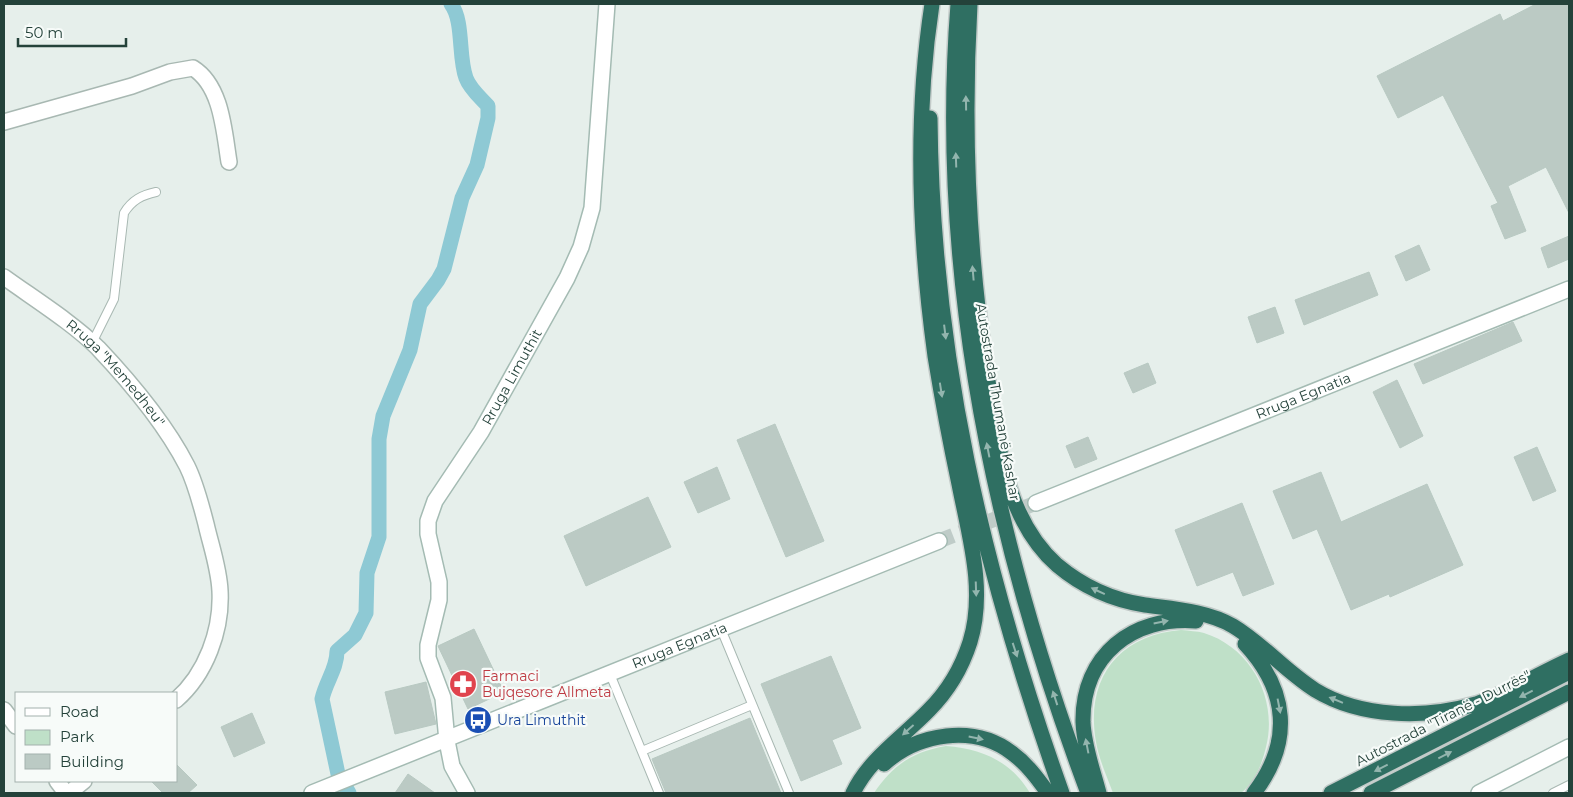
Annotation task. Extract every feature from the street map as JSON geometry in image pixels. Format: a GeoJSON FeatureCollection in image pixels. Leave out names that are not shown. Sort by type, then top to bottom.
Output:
{"type":"FeatureCollection","features":[{"type":"Feature","properties":{"kind":"highway"},"geometry":{"type":"LineString","coordinates":[[933,4],[928,220],[931,269],[962,442],[976,507],[1012,640],[1062,793]]}},
{"type":"Feature","properties":{"kind":"highway","name":"Autostrada Thumanë Kashar"},"geometry":{"type":"LineString","coordinates":[[958,4],[954,121],[966,252],[964,307],[979,402],[998,498],[1044,663],[1088,793]]}},
{"type":"Feature","properties":{"kind":"highway"},"geometry":{"type":"LineString","coordinates":[[963,207],[970,4]]}},
{"type":"Feature","properties":{"kind":"highway"},"geometry":{"type":"LineString","coordinates":[[966,252],[1005,475],[1016,506],[1030,533],[1049,557],[1069,574],[1100,592],[1116,598],[1197,613],[1229,624],[1244,633],[1314,689],[1327,697],[1362,709],[1408,713],[1452,710],[1500,694],[1569,660]]}},
{"type":"Feature","properties":{"kind":"highway"},"geometry":{"type":"LineString","coordinates":[[852,793],[871,765],[931,709],[943,694],[964,658],[975,621],[974,558],[947,426],[928,304],[931,269]]}},
{"type":"Feature","properties":{"kind":"highway"},"geometry":{"type":"LineString","coordinates":[[1099,793],[1086,746],[1083,722],[1084,706],[1093,676],[1107,654],[1123,638],[1148,626],[1178,620],[1212,625],[1228,631],[1250,649],[1271,677],[1280,715],[1279,740],[1274,758],[1254,793]]}},
{"type":"Feature","properties":{"kind":"highway","name":"Autostrada \"Tiranë - Durrës\""},"geometry":{"type":"LineString","coordinates":[[1331,793],[1569,672]]}},
{"type":"Feature","properties":{"kind":"highway"},"geometry":{"type":"LineString","coordinates":[[1371,793],[1569,692]]}},
{"type":"Feature","properties":{"kind":"highway"},"geometry":{"type":"LineString","coordinates":[[862,793],[878,770],[893,756],[910,746],[928,739],[963,736],[996,744],[1012,752],[1048,793]]}},
{"type":"Feature","properties":{"kind":"street","name":"Rruga Limuthit"},"geometry":{"type":"LineString","coordinates":[[447,741],[443,698],[428,658],[428,645],[439,600],[440,582],[428,534],[428,521],[434,501],[481,432],[567,278],[581,247],[592,208],[608,4]]}},
{"type":"Feature","properties":{"kind":"street"},"geometry":{"type":"LineString","coordinates":[[4,122],[132,86],[170,72],[193,68],[202,75],[212,91],[220,112],[229,162]]}},
{"type":"Feature","properties":{"kind":"street","name":"Rruga \"Memedheu\""},"geometry":{"type":"LineString","coordinates":[[4,277],[92,343],[113,365],[162,426],[188,468],[197,493],[216,566],[220,591],[219,615],[206,660],[195,680],[178,698]]}},
{"type":"Feature","properties":{"kind":"street","name":"Rruga Egnatia"},"geometry":{"type":"LineString","coordinates":[[1036,503],[1569,289]]}},
{"type":"Feature","properties":{"kind":"street","name":"Rruga Egnatia"},"geometry":{"type":"LineString","coordinates":[[312,793],[390,764],[939,541]]}},
{"type":"Feature","properties":{"kind":"street"},"geometry":{"type":"LineString","coordinates":[[4,710],[15,725]]}},
{"type":"Feature","properties":{"kind":"street"},"geometry":{"type":"LineString","coordinates":[[447,741],[452,766],[467,793]]}},
{"type":"Feature","properties":{"kind":"street"},"geometry":{"type":"LineString","coordinates":[[1479,793],[1569,747]]}},
{"type":"Feature","properties":{"kind":"street"},"geometry":{"type":"LineString","coordinates":[[57,782],[68,793],[83,782]]}},
{"type":"Feature","properties":{"kind":"lane"},"geometry":{"type":"LineString","coordinates":[[92,343],[114,299],[124,213],[129,204],[144,195],[156,192]]}},
{"type":"Feature","properties":{"kind":"lane"},"geometry":{"type":"LineString","coordinates":[[721,629],[789,793]]}},
{"type":"Feature","properties":{"kind":"lane"},"geometry":{"type":"LineString","coordinates":[[610,674],[659,793]]}},
{"type":"Feature","properties":{"kind":"lane"},"geometry":{"type":"LineString","coordinates":[[642,751],[752,705]]}},
{"type":"Feature","properties":{"kind":"lane"},"geometry":{"type":"LineString","coordinates":[[1553,793],[1569,785]]}},
{"type":"Feature","properties":{"kind":"green space"},"geometry":{"type":"Polygon","coordinates":[[[1181,630],[1204,633],[1221,640],[1248,663],[1258,678],[1268,711],[1269,729],[1260,766],[1250,784],[1241,793],[1113,793],[1096,742],[1094,719],[1096,699],[1101,680],[1111,664],[1124,651],[1140,641],[1159,634],[1181,630]]]}},
{"type":"Feature","properties":{"kind":"green space"},"geometry":{"type":"Polygon","coordinates":[[[946,746],[972,750],[1005,765],[1030,793],[874,793],[888,775],[904,761],[923,752],[946,746]]]}},
{"type":"Feature","properties":{"kind":"building"},"geometry":{"type":"Polygon","coordinates":[[[1536,4],[1569,4],[1569,213],[1546,167],[1508,186],[1526,231],[1505,239],[1491,206],[1498,203],[1443,95],[1398,118],[1377,76],[1500,14],[1503,21],[1536,4]]]}},
{"type":"Feature","properties":{"kind":"building"},"geometry":{"type":"Polygon","coordinates":[[[1569,236],[1569,259],[1548,268],[1541,248],[1569,236]]]}},
{"type":"Feature","properties":{"kind":"building"},"geometry":{"type":"Polygon","coordinates":[[[1419,245],[1430,270],[1406,281],[1395,256],[1419,245]]]}},
{"type":"Feature","properties":{"kind":"building"},"geometry":{"type":"Polygon","coordinates":[[[1369,272],[1378,295],[1304,325],[1295,300],[1369,272]]]}},
{"type":"Feature","properties":{"kind":"building"},"geometry":{"type":"Polygon","coordinates":[[[1275,307],[1284,333],[1257,343],[1248,317],[1275,307]]]}},
{"type":"Feature","properties":{"kind":"building"},"geometry":{"type":"Polygon","coordinates":[[[1513,322],[1522,341],[1423,384],[1414,364],[1513,322]]]}},
{"type":"Feature","properties":{"kind":"building"},"geometry":{"type":"Polygon","coordinates":[[[1148,363],[1156,383],[1133,393],[1124,373],[1148,363]]]}},
{"type":"Feature","properties":{"kind":"building"},"geometry":{"type":"Polygon","coordinates":[[[1397,380],[1423,436],[1400,448],[1373,392],[1397,380]]]}},
{"type":"Feature","properties":{"kind":"building"},"geometry":{"type":"Polygon","coordinates":[[[775,424],[824,541],[786,557],[737,440],[775,424]]]}},
{"type":"Feature","properties":{"kind":"building"},"geometry":{"type":"Polygon","coordinates":[[[1088,437],[1097,459],[1075,468],[1066,446],[1088,437]]]}},
{"type":"Feature","properties":{"kind":"building"},"geometry":{"type":"Polygon","coordinates":[[[1537,447],[1556,491],[1533,501],[1514,457],[1537,447]]]}},
{"type":"Feature","properties":{"kind":"building"},"geometry":{"type":"Polygon","coordinates":[[[717,467],[730,499],[698,513],[684,482],[717,467]]]}},
{"type":"Feature","properties":{"kind":"building"},"geometry":{"type":"Polygon","coordinates":[[[1321,472],[1341,522],[1427,484],[1463,565],[1390,597],[1389,594],[1351,610],[1317,529],[1293,539],[1273,491],[1321,472]]]}},
{"type":"Feature","properties":{"kind":"building"},"geometry":{"type":"Polygon","coordinates":[[[648,497],[671,547],[586,586],[564,536],[648,497]]]}},
{"type":"Feature","properties":{"kind":"building"},"geometry":{"type":"Polygon","coordinates":[[[1242,503],[1274,584],[1243,596],[1233,572],[1197,586],[1175,530],[1242,503]]]}},
{"type":"Feature","properties":{"kind":"building"},"geometry":{"type":"Polygon","coordinates":[[[474,629],[504,692],[468,709],[438,646],[474,629]]]}},
{"type":"Feature","properties":{"kind":"building"},"geometry":{"type":"Polygon","coordinates":[[[831,656],[861,728],[832,740],[842,764],[801,781],[761,684],[831,656]]]}},
{"type":"Feature","properties":{"kind":"building"},"geometry":{"type":"Polygon","coordinates":[[[426,682],[436,724],[395,734],[385,692],[426,682]]]}},
{"type":"Feature","properties":{"kind":"building"},"geometry":{"type":"Polygon","coordinates":[[[252,713],[265,743],[234,757],[221,727],[252,713]]]}},
{"type":"Feature","properties":{"kind":"building"},"geometry":{"type":"Polygon","coordinates":[[[750,718],[781,793],[666,793],[652,759],[750,718]]]}},
{"type":"Feature","properties":{"kind":"building"},"geometry":{"type":"Polygon","coordinates":[[[178,766],[197,785],[188,793],[163,793],[152,782],[178,782],[178,766]]]}},
{"type":"Feature","properties":{"kind":"building"},"geometry":{"type":"Polygon","coordinates":[[[408,774],[435,793],[395,793],[408,774]]]}},
{"type":"Feature","properties":{"kind":"waterway"},"geometry":{"type":"LineString","coordinates":[[349,793],[338,774],[322,699],[335,664],[337,651],[355,635],[366,613],[367,573],[379,537],[379,439],[383,416],[410,350],[420,304],[444,269],[462,198],[477,165],[488,118],[488,106],[466,78],[462,60],[458,20],[451,4]]}},
{"type":"Feature","properties":{"kind":"tunnel"},"geometry":{"type":"LineString","coordinates":[[939,541],[1036,503]]}},
{"type":"Feature","properties":{"kind":"place","name":"Farmaci Bujqesore Allmeta"},"geometry":{"type":"Point","coordinates":[463,684]}},
{"type":"Feature","properties":{"kind":"place","name":"Ura Limuthit"},"geometry":{"type":"Point","coordinates":[478,720]}}]}
